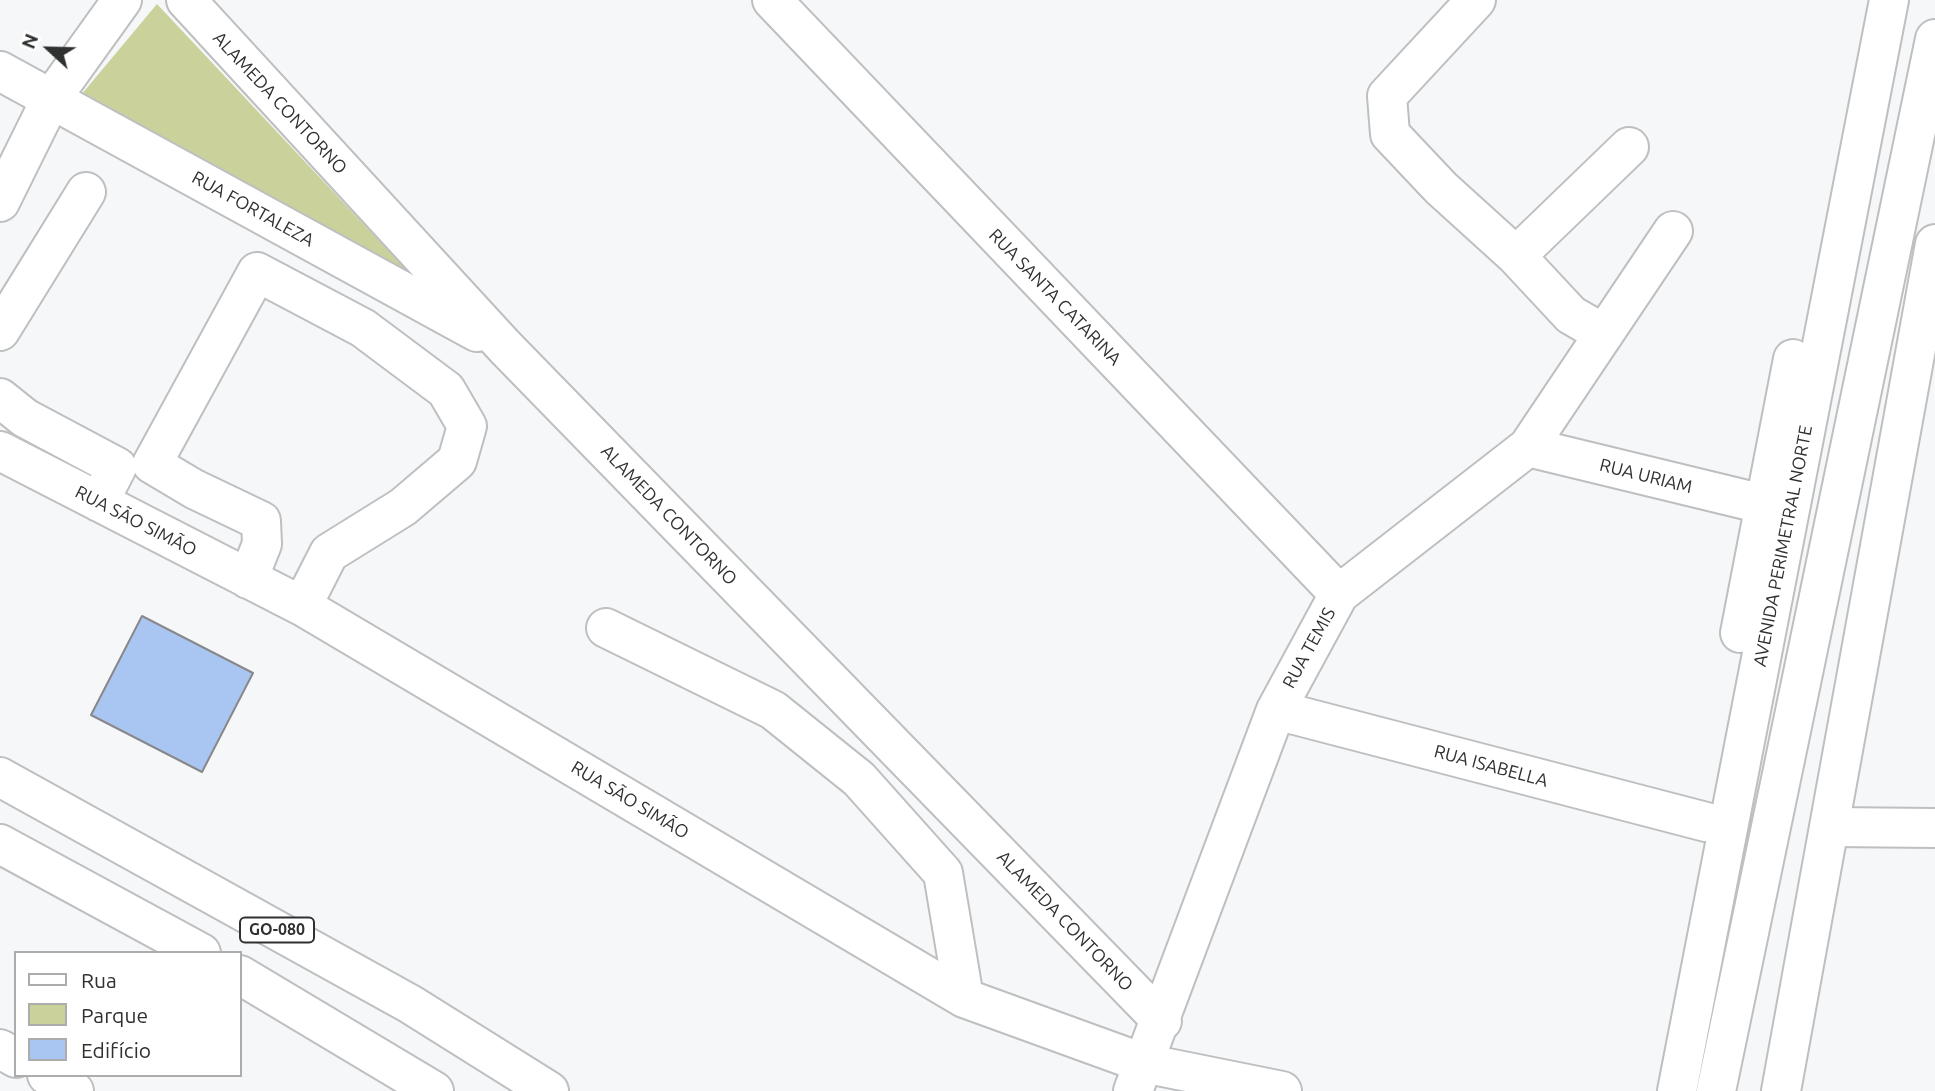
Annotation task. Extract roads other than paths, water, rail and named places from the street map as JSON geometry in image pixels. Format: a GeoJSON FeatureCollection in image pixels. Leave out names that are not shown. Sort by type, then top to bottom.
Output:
{"type":"FeatureCollection","features":[{"type":"Feature","properties":{"kind":"main road"},"geometry":{"type":"LineString","coordinates":[[0,202],[51,99],[122,0]]}},
{"type":"Feature","properties":{"kind":"main road","name":"ALAMEDA CONTORNO"},"geometry":{"type":"LineString","coordinates":[[186,0],[506,347],[1162,1021]]}},
{"type":"Feature","properties":{"kind":"main road","name":"RUA SANTA CATARINA"},"geometry":{"type":"LineString","coordinates":[[772,0],[1339,594]]}},
{"type":"Feature","properties":{"kind":"main road"},"geometry":{"type":"LineString","coordinates":[[1476,0],[1387,96],[1390,134],[1441,188],[1516,256],[1571,315],[1604,334]]}},
{"type":"Feature","properties":{"kind":"main road"},"geometry":{"type":"LineString","coordinates":[[1659,1091],[1763,504],[1867,0]]}},
{"type":"Feature","properties":{"kind":"main road","name":"AVENIDA PERIMETRAL NORTE"},"geometry":{"type":"LineString","coordinates":[[1677,1091],[1889,0]]}},
{"type":"Feature","properties":{"kind":"main road"},"geometry":{"type":"LineString","coordinates":[[1716,1091],[1935,39]]}},
{"type":"Feature","properties":{"kind":"main road","name":"RUA FORTALEZA"},"geometry":{"type":"LineString","coordinates":[[0,71],[506,347]]}},
{"type":"Feature","properties":{"kind":"main road"},"geometry":{"type":"LineString","coordinates":[[1516,256],[1629,147]]}},
{"type":"Feature","properties":{"kind":"main road"},"geometry":{"type":"LineString","coordinates":[[0,331],[86,192]]}},
{"type":"Feature","properties":{"kind":"main road","name":"RUA TEMIS"},"geometry":{"type":"LineString","coordinates":[[1138,1077],[1162,1021],[1276,710],[1339,594],[1528,447],[1673,231]]}},
{"type":"Feature","properties":{"kind":"main road"},"geometry":{"type":"LineString","coordinates":[[1782,1091],[1935,244]]}},
{"type":"Feature","properties":{"kind":"main road"},"geometry":{"type":"LineString","coordinates":[[248,579],[262,544],[261,521],[194,489],[152,464],[257,272],[374,336],[446,390],[467,426],[457,461],[403,507],[329,553],[302,606]]}},
{"type":"Feature","properties":{"kind":"main road"},"geometry":{"type":"LineString","coordinates":[[0,398],[25,418],[117,467],[99,502]]}},
{"type":"Feature","properties":{"kind":"main road","name":"RUA URIAM"},"geometry":{"type":"LineString","coordinates":[[1528,447],[1763,504]]}},
{"type":"Feature","properties":{"kind":"main road","name":"RUA SÃO SIMÃO"},"geometry":{"type":"LineString","coordinates":[[0,451],[302,606],[964,998],[1138,1077],[1282,1091]]}},
{"type":"Feature","properties":{"kind":"main road"},"geometry":{"type":"LineString","coordinates":[[606,628],[773,710],[859,779],[943,873],[964,998]]}},
{"type":"Feature","properties":{"kind":"main road","name":"RUA ISABELLA"},"geometry":{"type":"LineString","coordinates":[[1276,710],[1706,822]]}},
{"type":"Feature","properties":{"kind":"main road","name":"GO-080"},"geometry":{"type":"LineString","coordinates":[[0,778],[410,1004],[549,1091]]}},
{"type":"Feature","properties":{"kind":"main road"},"geometry":{"type":"LineString","coordinates":[[1830,827],[1935,828]]}},
{"type":"Feature","properties":{"kind":"main road"},"geometry":{"type":"LineString","coordinates":[[0,844],[197,951]]}},
{"type":"Feature","properties":{"kind":"main road"},"geometry":{"type":"LineString","coordinates":[[242,976],[434,1091]]}},
{"type":"Feature","properties":{"kind":"main road"},"geometry":{"type":"LineString","coordinates":[[50,1077],[74,1091]]}}]}
